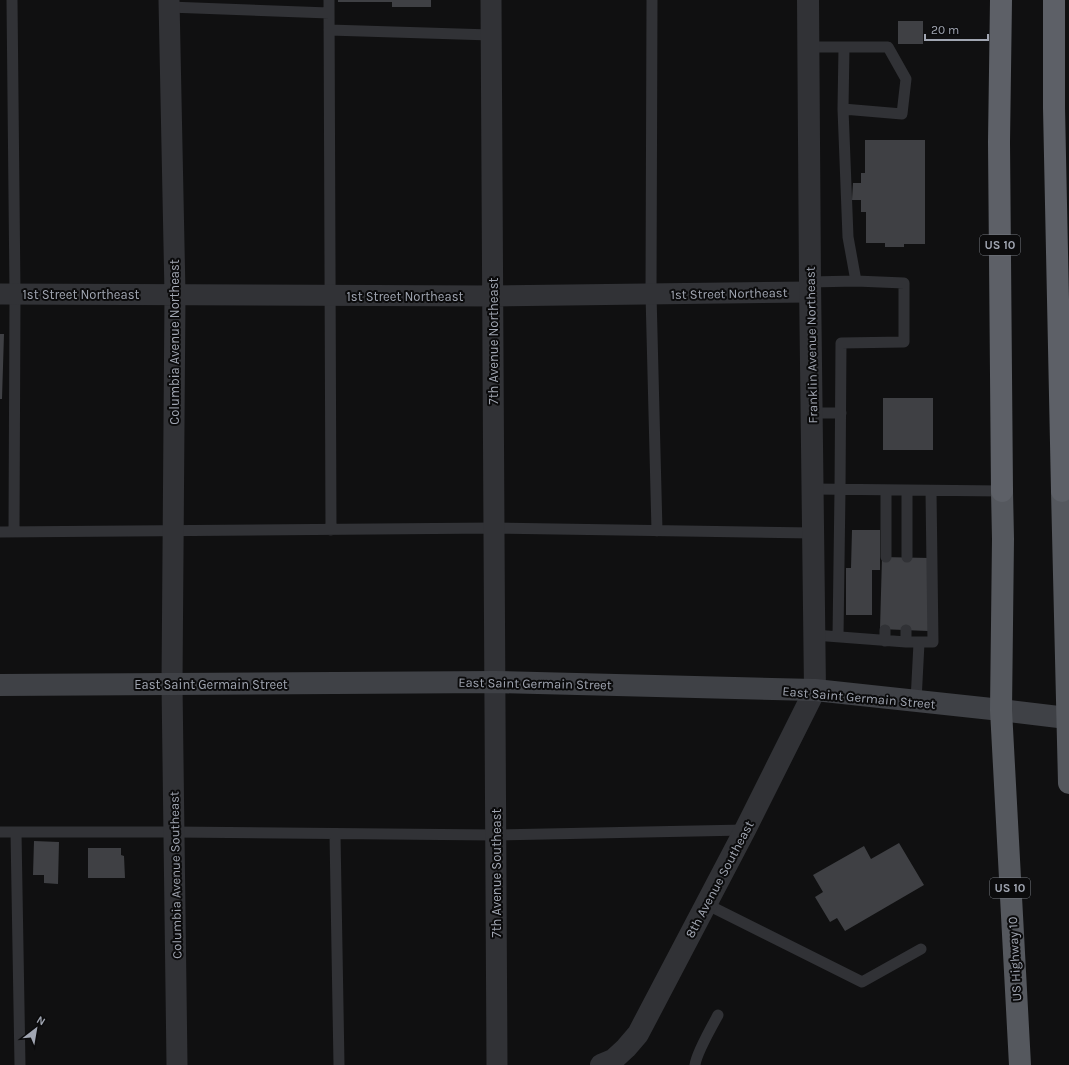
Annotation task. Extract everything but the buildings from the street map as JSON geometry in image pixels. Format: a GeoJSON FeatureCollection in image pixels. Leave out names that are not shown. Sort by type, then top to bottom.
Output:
{"type":"FeatureCollection","features":[{"type":"Feature","properties":{"kind":"highway","name":"US 10"},"geometry":{"type":"LineString","coordinates":[[1001,0],[999,142],[1003,546],[1001,710]]}},
{"type":"Feature","properties":{"kind":"highway"},"geometry":{"type":"LineString","coordinates":[[1054,0],[1054,116],[1069,783]]}},
{"type":"Feature","properties":{"kind":"highway","name":"US Highway 10"},"geometry":{"type":"LineString","coordinates":[[1001,710],[1020,1065]]}},
{"type":"Feature","properties":{"kind":"main road","name":"East Saint Germain Street"},"geometry":{"type":"LineString","coordinates":[[0,685],[495,682],[814,690],[1068,718]]}},
{"type":"Feature","properties":{"kind":"street","name":"7th Avenue Northeast"},"geometry":{"type":"LineString","coordinates":[[491,0],[495,682]]}},
{"type":"Feature","properties":{"kind":"street","name":"Franklin Avenue Northeast"},"geometry":{"type":"LineString","coordinates":[[808,0],[814,690]]}},
{"type":"Feature","properties":{"kind":"street","name":"Columbia Avenue Northeast"},"geometry":{"type":"LineString","coordinates":[[169,4],[175,294],[172,684]]}},
{"type":"Feature","properties":{"kind":"street","name":"1st Street Northeast"},"geometry":{"type":"LineString","coordinates":[[8,294],[492,296],[651,294],[810,287]]}},
{"type":"Feature","properties":{"kind":"street","name":"7th Avenue Southeast"},"geometry":{"type":"LineString","coordinates":[[495,682],[496,1065]]}},
{"type":"Feature","properties":{"kind":"street","name":"Columbia Avenue Southeast"},"geometry":{"type":"LineString","coordinates":[[172,684],[177,1065]]}},
{"type":"Feature","properties":{"kind":"street","name":"8th Avenue Southeast"},"geometry":{"type":"LineString","coordinates":[[607,1062],[626,1048],[638,1034],[745,830],[814,690]]}},
{"type":"Feature","properties":{"kind":"lane"},"geometry":{"type":"LineString","coordinates":[[12,0],[8,294],[14,532]]}},
{"type":"Feature","properties":{"kind":"lane"},"geometry":{"type":"LineString","coordinates":[[329,0],[331,530]]}},
{"type":"Feature","properties":{"kind":"lane"},"geometry":{"type":"LineString","coordinates":[[652,0],[651,294],[657,531]]}},
{"type":"Feature","properties":{"kind":"lane"},"geometry":{"type":"LineString","coordinates":[[169,4],[216,4],[329,13]]}},
{"type":"Feature","properties":{"kind":"lane"},"geometry":{"type":"LineString","coordinates":[[329,30],[491,35]]}},
{"type":"Feature","properties":{"kind":"lane"},"geometry":{"type":"LineString","coordinates":[[808,47],[888,47],[906,79],[902,114],[843,109]]}},
{"type":"Feature","properties":{"kind":"lane"},"geometry":{"type":"LineString","coordinates":[[844,47],[843,109],[848,237],[856,281]]}},
{"type":"Feature","properties":{"kind":"lane"},"geometry":{"type":"LineString","coordinates":[[810,287],[856,281],[904,283],[904,342],[841,343],[838,637]]}},
{"type":"Feature","properties":{"kind":"lane"},"geometry":{"type":"LineString","coordinates":[[811,413],[841,413]]}},
{"type":"Feature","properties":{"kind":"lane"},"geometry":{"type":"LineString","coordinates":[[812,489],[1002,491]]}},
{"type":"Feature","properties":{"kind":"lane"},"geometry":{"type":"LineString","coordinates":[[886,490],[886,557]]}},
{"type":"Feature","properties":{"kind":"lane"},"geometry":{"type":"LineString","coordinates":[[907,490],[907,557]]}},
{"type":"Feature","properties":{"kind":"lane"},"geometry":{"type":"LineString","coordinates":[[814,636],[919,643],[933,642],[931,491]]}},
{"type":"Feature","properties":{"kind":"lane"},"geometry":{"type":"LineString","coordinates":[[0,532],[494,528],[813,533]]}},
{"type":"Feature","properties":{"kind":"lane"},"geometry":{"type":"LineString","coordinates":[[885,630],[885,641]]}},
{"type":"Feature","properties":{"kind":"lane"},"geometry":{"type":"LineString","coordinates":[[906,630],[906,642]]}},
{"type":"Feature","properties":{"kind":"lane"},"geometry":{"type":"LineString","coordinates":[[916,701],[919,643]]}},
{"type":"Feature","properties":{"kind":"lane"},"geometry":{"type":"LineString","coordinates":[[0,832],[496,835],[745,830]]}},
{"type":"Feature","properties":{"kind":"lane"},"geometry":{"type":"LineString","coordinates":[[16,832],[20,1065]]}},
{"type":"Feature","properties":{"kind":"lane"},"geometry":{"type":"LineString","coordinates":[[335,834],[339,1065]]}},
{"type":"Feature","properties":{"kind":"lane"},"geometry":{"type":"LineString","coordinates":[[706,904],[862,982],[920,949]]}},
{"type":"Feature","properties":{"kind":"lane"},"geometry":{"type":"LineString","coordinates":[[695,1065],[699,1053],[718,1015]]}}]}
